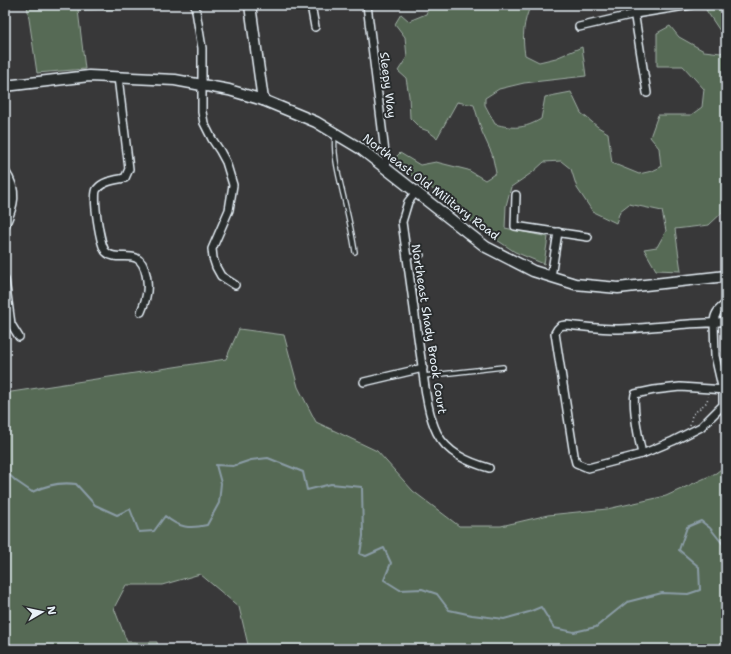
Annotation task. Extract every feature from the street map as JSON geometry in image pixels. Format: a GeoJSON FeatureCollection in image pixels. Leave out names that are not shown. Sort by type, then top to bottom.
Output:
{"type":"FeatureCollection","features":[{"type":"Feature","properties":{"kind":"street"},"geometry":{"type":"LineString","coordinates":[[195,5],[202,48],[202,112],[204,123],[226,162],[233,185],[229,210],[212,249],[213,258],[221,276],[235,285]]}},
{"type":"Feature","properties":{"kind":"street"},"geometry":{"type":"LineString","coordinates":[[250,5],[263,100]]}},
{"type":"Feature","properties":{"kind":"street"},"geometry":{"type":"LineString","coordinates":[[311,5],[314,27]]}},
{"type":"Feature","properties":{"kind":"street","name":"Sleepy Way"},"geometry":{"type":"LineString","coordinates":[[366,5],[387,169]]}},
{"type":"Feature","properties":{"kind":"street"},"geometry":{"type":"LineString","coordinates":[[633,5],[647,93]]}},
{"type":"Feature","properties":{"kind":"street"},"geometry":{"type":"LineString","coordinates":[[579,27],[635,14],[691,5]]}},
{"type":"Feature","properties":{"kind":"street","name":"Northeast Old Military Road"},"geometry":{"type":"LineString","coordinates":[[6,85],[89,76],[175,80],[229,90],[263,100],[316,122],[362,149],[486,247],[533,271],[575,284],[618,288],[726,276]]}},
{"type":"Feature","properties":{"kind":"street"},"geometry":{"type":"LineString","coordinates":[[118,77],[129,169],[125,178],[103,184],[94,192],[101,242],[105,252],[113,256],[135,257],[142,262],[147,278],[146,297],[141,312]]}},
{"type":"Feature","properties":{"kind":"street"},"geometry":{"type":"LineString","coordinates":[[5,170],[12,183],[14,201],[5,226]]}},
{"type":"Feature","properties":{"kind":"street","name":"Northeast Shady Brook Court"},"geometry":{"type":"LineString","coordinates":[[416,192],[408,202],[402,222],[423,372],[431,416],[438,434],[460,457],[475,464],[489,468]]}},
{"type":"Feature","properties":{"kind":"street"},"geometry":{"type":"LineString","coordinates":[[516,195],[515,226],[588,237]]}},
{"type":"Feature","properties":{"kind":"street"},"geometry":{"type":"LineString","coordinates":[[551,277],[558,232]]}},
{"type":"Feature","properties":{"kind":"street"},"geometry":{"type":"LineString","coordinates":[[5,280],[11,324],[19,337]]}},
{"type":"Feature","properties":{"kind":"street"},"geometry":{"type":"LineString","coordinates":[[726,304],[720,307],[714,318],[714,323],[715,356],[724,390],[723,405],[701,427],[642,454],[588,468],[576,463],[555,333],[557,327],[567,325],[603,329],[620,329],[714,323],[726,321]]}},
{"type":"Feature","properties":{"kind":"street"},"geometry":{"type":"LineString","coordinates":[[364,382],[423,372]]}},
{"type":"Feature","properties":{"kind":"street"},"geometry":{"type":"LineString","coordinates":[[642,454],[634,404],[636,394],[680,387],[724,390]]}},
{"type":"Feature","properties":{"kind":"lane"},"geometry":{"type":"LineString","coordinates":[[335,133],[334,147],[337,166],[355,252]]}},
{"type":"Feature","properties":{"kind":"lane"},"geometry":{"type":"LineString","coordinates":[[407,257],[422,255]]}},
{"type":"Feature","properties":{"kind":"lane"},"geometry":{"type":"LineString","coordinates":[[423,372],[503,367]]}},
{"type":"Feature","properties":{"kind":"path"},"geometry":{"type":"LineString","coordinates":[[689,433],[692,415],[706,402],[709,390]]}},
{"type":"Feature","properties":{"kind":"green space"},"geometry":{"type":"Polygon","coordinates":[[[27,5],[127,5],[120,9],[78,10],[85,69],[37,73],[27,5]]]}},
{"type":"Feature","properties":{"kind":"green space"},"geometry":{"type":"Polygon","coordinates":[[[430,5],[531,5],[526,17],[524,30],[525,55],[539,62],[556,58],[582,47],[586,76],[524,83],[499,89],[485,98],[485,105],[495,124],[507,127],[529,125],[541,119],[545,97],[571,92],[581,113],[608,133],[612,163],[639,174],[661,167],[659,148],[650,137],[658,115],[691,115],[702,107],[704,89],[683,66],[657,66],[657,33],[670,26],[679,37],[704,51],[721,53],[726,49],[726,209],[709,225],[675,229],[681,271],[656,270],[644,249],[657,247],[666,231],[662,211],[629,204],[620,211],[616,223],[593,212],[577,188],[571,169],[561,161],[544,162],[533,172],[511,187],[506,206],[505,228],[548,237],[544,264],[515,252],[460,213],[430,187],[401,169],[393,160],[400,153],[420,165],[436,162],[468,170],[485,180],[496,173],[492,154],[482,132],[474,105],[457,102],[437,138],[428,131],[420,128],[410,118],[406,78],[398,71],[407,57],[405,37],[395,24],[401,14],[409,21],[426,14],[430,5]]]}},
{"type":"Feature","properties":{"kind":"green space"},"geometry":{"type":"Polygon","coordinates":[[[716,5],[723,5],[726,8],[726,40],[706,10],[716,5]]]}},
{"type":"Feature","properties":{"kind":"green space"},"geometry":{"type":"Polygon","coordinates":[[[239,329],[284,335],[298,387],[316,422],[377,451],[413,491],[459,526],[501,526],[548,515],[607,509],[666,496],[716,473],[726,465],[726,649],[249,649],[239,607],[200,574],[162,585],[126,585],[114,608],[127,642],[157,642],[158,649],[5,649],[5,393],[226,359],[239,329]]]}},
{"type":"Feature","properties":{"kind":"waterway"},"geometry":{"type":"LineString","coordinates":[[5,471],[32,492],[54,485],[65,483],[76,484],[95,505],[117,515],[130,509],[139,532],[154,531],[165,516],[180,525],[190,527],[207,525],[219,503],[221,483],[216,465],[233,466],[251,460],[268,458],[303,472],[307,490],[331,484],[362,487],[363,536],[360,554],[366,556],[384,548],[391,563],[384,580],[400,590],[422,589],[437,594],[449,610],[472,615],[504,619],[541,607],[554,628],[574,632],[596,627],[627,602],[662,593],[688,594],[700,590],[699,567],[679,550],[687,527],[701,521],[710,528],[726,548]]}}]}
